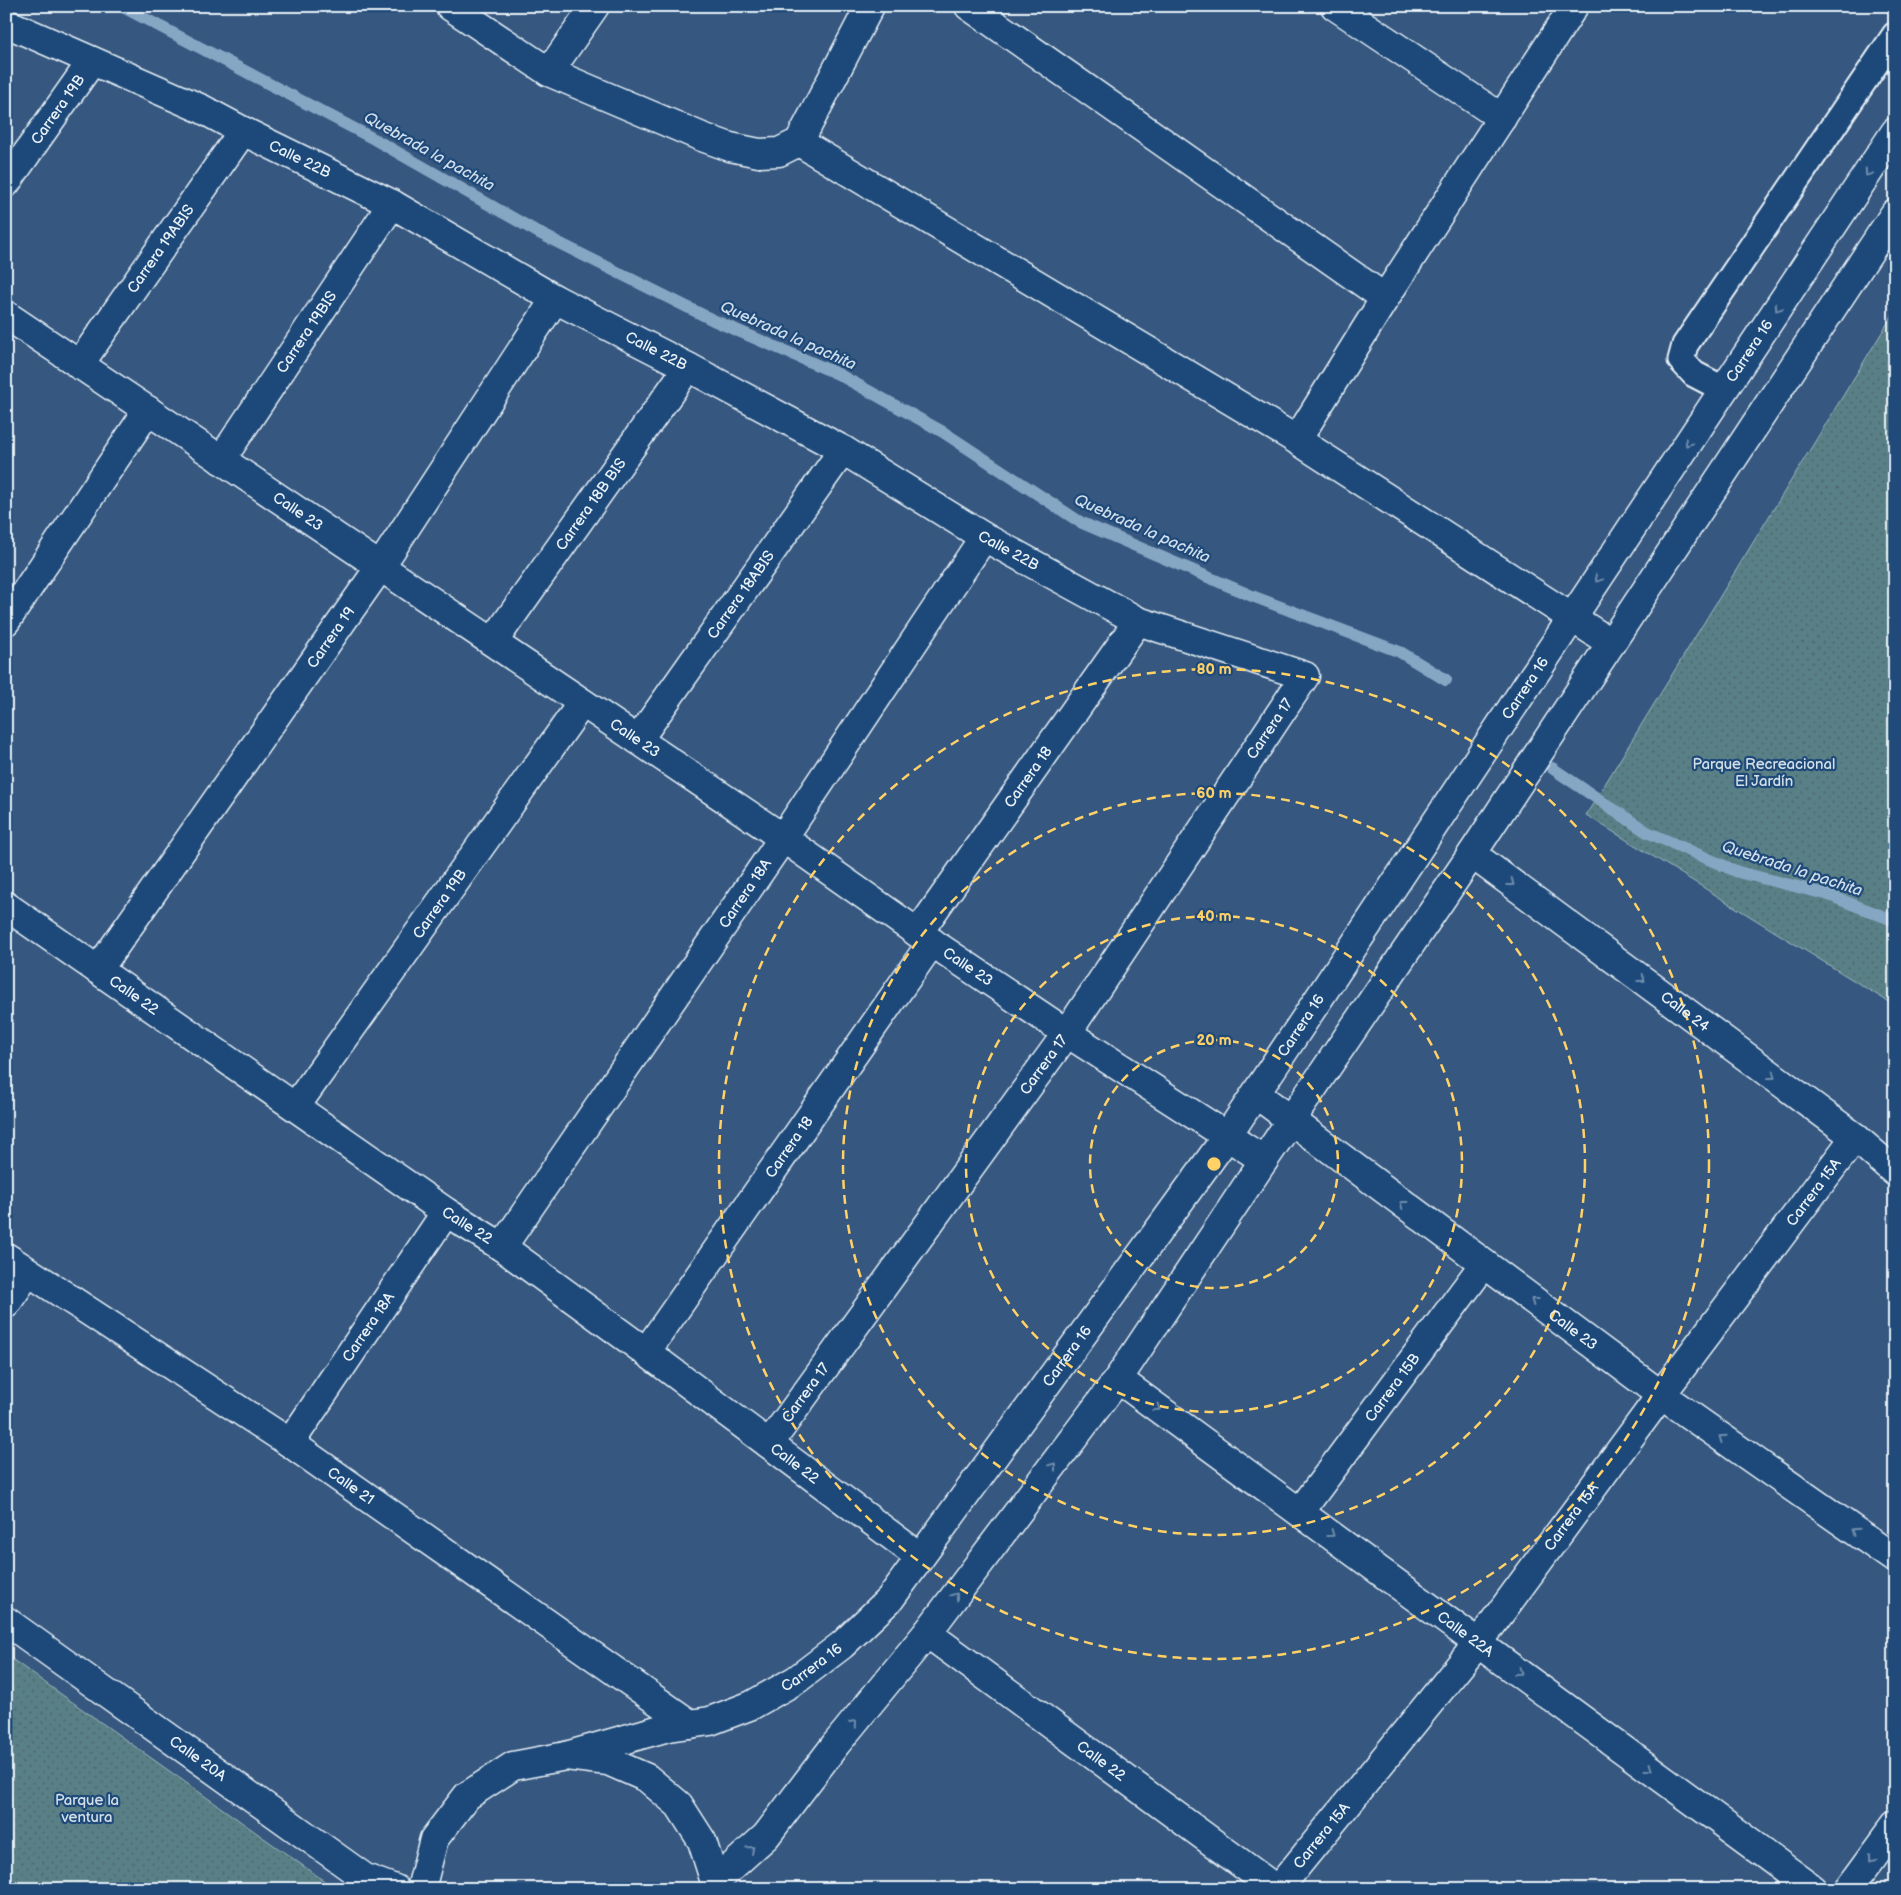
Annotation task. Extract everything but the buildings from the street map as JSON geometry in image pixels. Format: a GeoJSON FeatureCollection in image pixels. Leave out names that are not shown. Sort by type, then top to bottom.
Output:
{"type":"FeatureCollection","features":[{"type":"Feature","properties":{"kind":"street"},"geometry":{"type":"LineString","coordinates":[[450,6],[549,72],[730,147],[759,153],[779,152],[799,142],[870,6]]}},
{"type":"Feature","properties":{"kind":"street"},"geometry":{"type":"LineString","coordinates":[[549,72],[595,6]]}},
{"type":"Feature","properties":{"kind":"street"},"geometry":{"type":"LineString","coordinates":[[969,6],[1385,298]]}},
{"type":"Feature","properties":{"kind":"street"},"geometry":{"type":"LineString","coordinates":[[1336,6],[1502,118]]}},
{"type":"Feature","properties":{"kind":"street"},"geometry":{"type":"LineString","coordinates":[[1297,440],[1385,298],[1574,6]]}},
{"type":"Feature","properties":{"kind":"street","name":"Calle 22B"},"geometry":{"type":"LineString","coordinates":[[6,23],[202,109],[392,204],[555,299],[688,367],[842,450],[984,537],[1138,621],[1304,676]]}},
{"type":"Feature","properties":{"kind":"street","name":"Carrera 19B"},"geometry":{"type":"LineString","coordinates":[[6,183],[92,61]]}},
{"type":"Feature","properties":{"kind":"street","name":"Carrera 19ABIS"},"geometry":{"type":"LineString","coordinates":[[79,364],[243,131]]}},
{"type":"Feature","properties":{"kind":"street","name":"Carrera 16"},"geometry":{"type":"LineString","coordinates":[[566,1756],[668,1727],[710,1721],[752,1705],[796,1680],[842,1645],[890,1598],[1228,1136],[1895,132]]}},
{"type":"Feature","properties":{"kind":"street"},"geometry":{"type":"LineString","coordinates":[[799,142],[1297,440],[1611,643]]}},
{"type":"Feature","properties":{"kind":"street","name":"Carrera 19BIS"},"geometry":{"type":"LineString","coordinates":[[221,460],[392,204]]}},
{"type":"Feature","properties":{"kind":"street"},"geometry":{"type":"LineString","coordinates":[[421,1889],[434,1839],[467,1796],[513,1766],[566,1756],[608,1761],[646,1778],[679,1806],[702,1841],[715,1885],[766,1836],[836,1744],[927,1633],[1118,1379],[1472,854],[1895,213]]}},
{"type":"Feature","properties":{"kind":"street","name":"Carrera 19"},"geometry":{"type":"LineString","coordinates":[[98,970],[380,566],[555,299]]}},
{"type":"Feature","properties":{"kind":"street","name":"Calle 23"},"geometry":{"type":"LineString","coordinates":[[6,316],[783,838],[925,938],[1067,1033],[1264,1160]]}},
{"type":"Feature","properties":{"kind":"street","name":"Carrera 18B BIS"},"geometry":{"type":"LineString","coordinates":[[493,642],[688,367]]}},
{"type":"Feature","properties":{"kind":"street"},"geometry":{"type":"LineString","coordinates":[[6,621],[148,410]]}},
{"type":"Feature","properties":{"kind":"street","name":"Carrera 18ABIS"},"geometry":{"type":"LineString","coordinates":[[638,740],[842,450]]}},
{"type":"Feature","properties":{"kind":"street","name":"Carrera 18A"},"geometry":{"type":"LineString","coordinates":[[502,1247],[783,838],[984,537]]}},
{"type":"Feature","properties":{"kind":"street","name":"Carrera 18"},"geometry":{"type":"LineString","coordinates":[[646,1352],[1138,621]]}},
{"type":"Feature","properties":{"kind":"street","name":"Carrera 17"},"geometry":{"type":"LineString","coordinates":[[770,1444],[1067,1033],[1304,676]]}},
{"type":"Feature","properties":{"kind":"street","name":"Carrera 19B"},"geometry":{"type":"LineString","coordinates":[[296,1106],[582,703]]}},
{"type":"Feature","properties":{"kind":"street","name":"Calle 24"},"geometry":{"type":"LineString","coordinates":[[1472,854],[1855,1137],[1895,1172]]}},
{"type":"Feature","properties":{"kind":"street","name":"Calle 22"},"geometry":{"type":"LineString","coordinates":[[6,906],[446,1212],[502,1247],[920,1557]]}},
{"type":"Feature","properties":{"kind":"street","name":"Calle 23"},"geometry":{"type":"LineString","coordinates":[[1256,1094],[1661,1395],[1895,1559]]}},
{"type":"Feature","properties":{"kind":"street","name":"Carrera 15A"},"geometry":{"type":"LineString","coordinates":[[1277,1889],[1479,1642],[1661,1395],[1855,1137]]}},
{"type":"Feature","properties":{"kind":"street","name":"Carrera 18A"},"geometry":{"type":"LineString","coordinates":[[290,1442],[446,1212]]}},
{"type":"Feature","properties":{"kind":"street","name":"Calle 21"},"geometry":{"type":"LineString","coordinates":[[6,1257],[290,1442],[690,1724]]}},
{"type":"Feature","properties":{"kind":"street","name":"Carrera 15B"},"geometry":{"type":"LineString","coordinates":[[1300,1512],[1484,1264]]}},
{"type":"Feature","properties":{"kind":"street"},"geometry":{"type":"LineString","coordinates":[[6,1304],[28,1272]]}},
{"type":"Feature","properties":{"kind":"street","name":"Calle 22A"},"geometry":{"type":"LineString","coordinates":[[1118,1379],[1479,1642],[1813,1889]]}},
{"type":"Feature","properties":{"kind":"street","name":"Calle 20A"},"geometry":{"type":"LineString","coordinates":[[6,1621],[365,1878],[395,1889]]}},
{"type":"Feature","properties":{"kind":"street","name":"Calle 22"},"geometry":{"type":"LineString","coordinates":[[927,1633],[1277,1889]]}},
{"type":"Feature","properties":{"kind":"street"},"geometry":{"type":"LineString","coordinates":[[1849,1889],[1895,1826]]}},
{"type":"Feature","properties":{"kind":"lane"},"geometry":{"type":"LineString","coordinates":[[1723,389],[1694,374],[1681,360],[1685,344],[1895,34]]}},
{"type":"Feature","properties":{"kind":"green space","name":"Parque Recreacional El Jardín"},"geometry":{"type":"Polygon","coordinates":[[[1895,311],[1895,1006],[1586,815],[1895,311]]]}},
{"type":"Feature","properties":{"kind":"green space","name":"Parque la ventura"},"geometry":{"type":"Polygon","coordinates":[[[6,1655],[333,1887],[332,1889],[6,1889],[6,1655]]]}},
{"type":"Feature","properties":{"kind":"waterway","name":"Quebrada la pachita"},"geometry":{"type":"LineString","coordinates":[[121,6],[374,139],[541,234],[713,320],[838,374],[943,432],[1080,522],[1252,596],[1400,652],[1446,680]]}},
{"type":"Feature","properties":{"kind":"waterway","name":"Quebrada la pachita"},"geometry":{"type":"LineString","coordinates":[[1552,768],[1647,832],[1738,872],[1826,894],[1895,921]]}}]}
